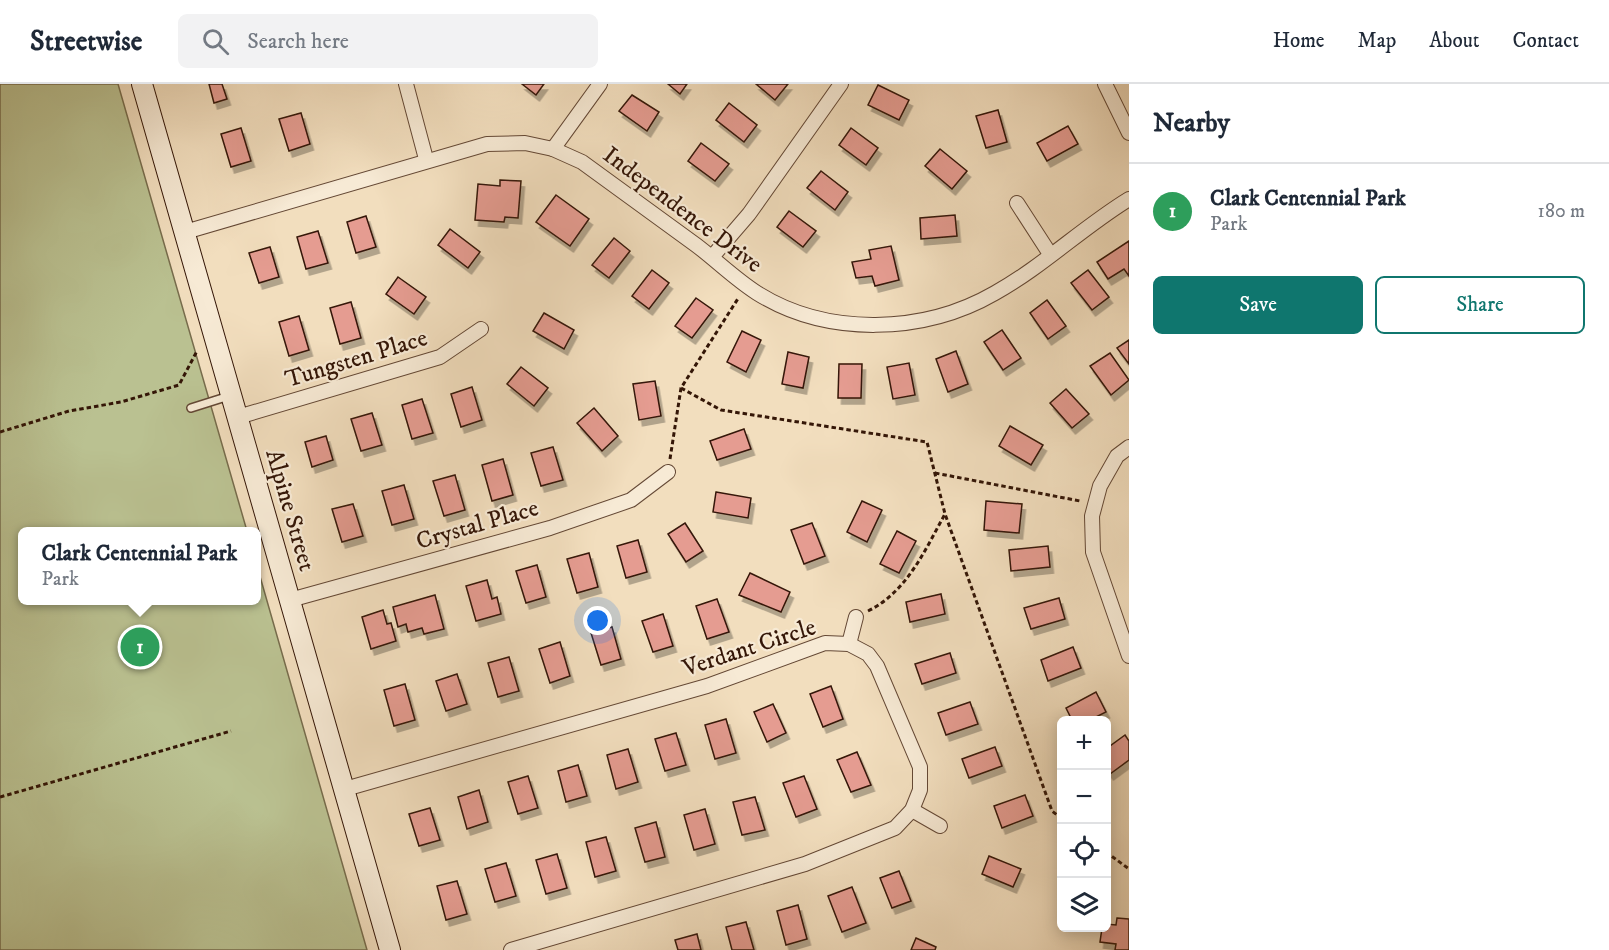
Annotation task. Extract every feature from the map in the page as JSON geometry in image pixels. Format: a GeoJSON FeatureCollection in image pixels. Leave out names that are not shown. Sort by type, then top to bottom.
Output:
{"type":"FeatureCollection","features":[{"type":"Feature","properties":{"kind":"street","name":"Alpine Street"},"geometry":{"type":"LineString","coordinates":[[142,84],[390,950]]}},
{"type":"Feature","properties":{"kind":"street"},"geometry":{"type":"LineString","coordinates":[[406,84],[426,159]]}},
{"type":"Feature","properties":{"kind":"street"},"geometry":{"type":"LineString","coordinates":[[553,149],[600,84]]}},
{"type":"Feature","properties":{"kind":"street"},"geometry":{"type":"LineString","coordinates":[[712,257],[748,214],[841,84]]}},
{"type":"Feature","properties":{"kind":"street"},"geometry":{"type":"LineString","coordinates":[[1105,84],[1129,133]]}},
{"type":"Feature","properties":{"kind":"street","name":"Independence Drive"},"geometry":{"type":"LineString","coordinates":[[184,232],[426,159],[487,144],[525,143],[553,149],[582,162],[712,257],[757,293],[809,315],[843,323],[877,325],[922,321],[966,308],[997,292],[1129,199]]}},
{"type":"Feature","properties":{"kind":"street"},"geometry":{"type":"LineString","coordinates":[[1017,203],[1050,254]]}},
{"type":"Feature","properties":{"kind":"street","name":"Tungsten Place"},"geometry":{"type":"LineString","coordinates":[[238,417],[440,357],[482,329]]}},
{"type":"Feature","properties":{"kind":"street"},"geometry":{"type":"LineString","coordinates":[[1129,447],[1117,456],[1100,486],[1092,516],[1093,552],[1129,656]]}},
{"type":"Feature","properties":{"kind":"street","name":"Crystal Place"},"geometry":{"type":"LineString","coordinates":[[290,600],[550,528],[631,500],[668,472]]}},
{"type":"Feature","properties":{"kind":"street"},"geometry":{"type":"LineString","coordinates":[[849,644],[856,617]]}},
{"type":"Feature","properties":{"kind":"street","name":"Verdant Circle"},"geometry":{"type":"LineString","coordinates":[[345,789],[707,686],[825,644],[849,644],[868,654],[877,666],[920,767],[920,790],[912,810]]}},
{"type":"Feature","properties":{"kind":"street"},"geometry":{"type":"LineString","coordinates":[[510,950],[805,864],[885,834],[895,828],[912,810],[940,826]]}},
{"type":"Feature","properties":{"kind":"lane"},"geometry":{"type":"LineString","coordinates":[[191,408],[232,395]]}},
{"type":"Feature","properties":{"kind":"path"},"geometry":{"type":"LineString","coordinates":[[668,472],[681,388],[747,285]]}},
{"type":"Feature","properties":{"kind":"path"},"geometry":{"type":"LineString","coordinates":[[0,432],[69,411],[122,402],[179,385],[197,351]]}},
{"type":"Feature","properties":{"kind":"path"},"geometry":{"type":"LineString","coordinates":[[681,388],[722,410],[927,442],[945,514],[1052,811],[1057,815]]}},
{"type":"Feature","properties":{"kind":"path"},"geometry":{"type":"LineString","coordinates":[[935,473],[1096,504]]}},
{"type":"Feature","properties":{"kind":"path"},"geometry":{"type":"LineString","coordinates":[[856,617],[887,602],[913,572],[945,514]]}},
{"type":"Feature","properties":{"kind":"path"},"geometry":{"type":"LineString","coordinates":[[0,796],[231,731]]}},
{"type":"Feature","properties":{"kind":"path"},"geometry":{"type":"LineString","coordinates":[[1111,855],[1129,869]]}},
{"type":"Feature","properties":{"kind":"green space"},"geometry":{"type":"Polygon","coordinates":[[[0,84],[118,84],[246,527],[18,527],[18,605],[261,605],[261,580],[367,950],[0,950],[0,84]]]}},
{"type":"Feature","properties":{"kind":"building"},"geometry":{"type":"Polygon","coordinates":[[[209,84],[222,84],[227,99],[214,103],[209,84]]]}},
{"type":"Feature","properties":{"kind":"building"},"geometry":{"type":"Polygon","coordinates":[[[522,84],[544,84],[536,95],[522,84]]]}},
{"type":"Feature","properties":{"kind":"building"},"geometry":{"type":"Polygon","coordinates":[[[668,84],[687,84],[680,94],[668,84]]]}},
{"type":"Feature","properties":{"kind":"building"},"geometry":{"type":"Polygon","coordinates":[[[756,84],[788,84],[775,100],[756,84]]]}},
{"type":"Feature","properties":{"kind":"building"},"geometry":{"type":"Polygon","coordinates":[[[878,85],[909,100],[899,120],[868,105],[878,85]]]}},
{"type":"Feature","properties":{"kind":"building"},"geometry":{"type":"Polygon","coordinates":[[[632,95],[659,112],[647,131],[619,111],[632,95]]]}},
{"type":"Feature","properties":{"kind":"building"},"geometry":{"type":"Polygon","coordinates":[[[729,103],[757,125],[744,142],[716,120],[729,103]]]}},
{"type":"Feature","properties":{"kind":"building"},"geometry":{"type":"Polygon","coordinates":[[[998,110],[1007,142],[986,148],[976,116],[998,110]]]}},
{"type":"Feature","properties":{"kind":"building"},"geometry":{"type":"Polygon","coordinates":[[[301,113],[310,144],[289,151],[279,119],[301,113]]]}},
{"type":"Feature","properties":{"kind":"building"},"geometry":{"type":"Polygon","coordinates":[[[1068,126],[1078,144],[1047,161],[1037,143],[1068,126]]]}},
{"type":"Feature","properties":{"kind":"building"},"geometry":{"type":"Polygon","coordinates":[[[241,128],[251,161],[231,167],[221,134],[241,128]]]}},
{"type":"Feature","properties":{"kind":"building"},"geometry":{"type":"Polygon","coordinates":[[[851,128],[878,148],[866,165],[839,145],[851,128]]]}},
{"type":"Feature","properties":{"kind":"building"},"geometry":{"type":"Polygon","coordinates":[[[701,143],[729,164],[715,181],[688,161],[701,143]]]}},
{"type":"Feature","properties":{"kind":"building"},"geometry":{"type":"Polygon","coordinates":[[[940,149],[967,171],[952,189],[925,166],[940,149]]]}},
{"type":"Feature","properties":{"kind":"building"},"geometry":{"type":"Polygon","coordinates":[[[821,171],[848,192],[835,210],[807,188],[821,171]]]}},
{"type":"Feature","properties":{"kind":"building"},"geometry":{"type":"Polygon","coordinates":[[[500,180],[521,181],[518,218],[505,217],[504,222],[475,220],[478,184],[500,186],[500,180]]]}},
{"type":"Feature","properties":{"kind":"building"},"geometry":{"type":"Polygon","coordinates":[[[556,195],[589,219],[570,246],[536,222],[556,195]]]}},
{"type":"Feature","properties":{"kind":"building"},"geometry":{"type":"Polygon","coordinates":[[[789,211],[816,231],[803,247],[777,227],[789,211]]]}},
{"type":"Feature","properties":{"kind":"building"},"geometry":{"type":"Polygon","coordinates":[[[955,215],[957,236],[921,239],[920,218],[955,215]]]}},
{"type":"Feature","properties":{"kind":"building"},"geometry":{"type":"Polygon","coordinates":[[[366,216],[376,247],[356,253],[347,222],[366,216]]]}},
{"type":"Feature","properties":{"kind":"building"},"geometry":{"type":"Polygon","coordinates":[[[450,229],[480,252],[468,268],[438,245],[450,229]]]}},
{"type":"Feature","properties":{"kind":"building"},"geometry":{"type":"Polygon","coordinates":[[[318,231],[328,263],[306,269],[297,237],[318,231]]]}},
{"type":"Feature","properties":{"kind":"building"},"geometry":{"type":"Polygon","coordinates":[[[614,238],[630,251],[609,278],[592,265],[614,238]]]}},
{"type":"Feature","properties":{"kind":"building"},"geometry":{"type":"Polygon","coordinates":[[[1129,241],[1129,276],[1124,269],[1108,279],[1097,262],[1129,241]]]}},
{"type":"Feature","properties":{"kind":"building"},"geometry":{"type":"Polygon","coordinates":[[[891,246],[899,280],[875,286],[872,276],[856,278],[852,262],[871,259],[869,250],[891,246]]]}},
{"type":"Feature","properties":{"kind":"building"},"geometry":{"type":"Polygon","coordinates":[[[270,247],[279,277],[259,283],[249,253],[270,247]]]}},
{"type":"Feature","properties":{"kind":"building"},"geometry":{"type":"Polygon","coordinates":[[[652,270],[669,283],[649,309],[632,296],[652,270]]]}},
{"type":"Feature","properties":{"kind":"building"},"geometry":{"type":"Polygon","coordinates":[[[1088,270],[1109,297],[1092,310],[1071,283],[1088,270]]]}},
{"type":"Feature","properties":{"kind":"building"},"geometry":{"type":"Polygon","coordinates":[[[398,277],[426,297],[414,314],[386,294],[398,277]]]}},
{"type":"Feature","properties":{"kind":"building"},"geometry":{"type":"Polygon","coordinates":[[[696,298],[713,310],[692,338],[675,326],[696,298]]]}},
{"type":"Feature","properties":{"kind":"building"},"geometry":{"type":"Polygon","coordinates":[[[1047,300],[1066,326],[1048,339],[1030,313],[1047,300]]]}},
{"type":"Feature","properties":{"kind":"building"},"geometry":{"type":"Polygon","coordinates":[[[351,302],[361,338],[340,344],[330,308],[351,302]]]}},
{"type":"Feature","properties":{"kind":"building"},"geometry":{"type":"Polygon","coordinates":[[[544,313],[574,330],[564,349],[533,331],[544,313]]]}},
{"type":"Feature","properties":{"kind":"building"},"geometry":{"type":"Polygon","coordinates":[[[299,316],[309,350],[289,356],[279,322],[299,316]]]}},
{"type":"Feature","properties":{"kind":"building"},"geometry":{"type":"Polygon","coordinates":[[[1002,330],[1021,358],[1003,370],[984,342],[1002,330]]]}},
{"type":"Feature","properties":{"kind":"building"},"geometry":{"type":"Polygon","coordinates":[[[742,331],[761,340],[746,372],[727,362],[742,331]]]}},
{"type":"Feature","properties":{"kind":"building"},"geometry":{"type":"Polygon","coordinates":[[[1129,340],[1129,364],[1117,348],[1129,340]]]}},
{"type":"Feature","properties":{"kind":"building"},"geometry":{"type":"Polygon","coordinates":[[[956,351],[968,384],[948,392],[936,359],[956,351]]]}},
{"type":"Feature","properties":{"kind":"building"},"geometry":{"type":"Polygon","coordinates":[[[788,352],[809,357],[803,388],[782,384],[788,352]]]}},
{"type":"Feature","properties":{"kind":"building"},"geometry":{"type":"Polygon","coordinates":[[[1110,353],[1129,380],[1111,395],[1090,366],[1110,353]]]}},
{"type":"Feature","properties":{"kind":"building"},"geometry":{"type":"Polygon","coordinates":[[[909,363],[915,395],[893,399],[887,367],[909,363]]]}},
{"type":"Feature","properties":{"kind":"building"},"geometry":{"type":"Polygon","coordinates":[[[839,364],[862,364],[861,398],[838,398],[839,364]]]}},
{"type":"Feature","properties":{"kind":"building"},"geometry":{"type":"Polygon","coordinates":[[[521,367],[548,388],[534,406],[507,384],[521,367]]]}},
{"type":"Feature","properties":{"kind":"building"},"geometry":{"type":"Polygon","coordinates":[[[655,381],[661,416],[639,420],[633,384],[655,381]]]}},
{"type":"Feature","properties":{"kind":"building"},"geometry":{"type":"Polygon","coordinates":[[[472,387],[482,420],[461,427],[451,394],[472,387]]]}},
{"type":"Feature","properties":{"kind":"building"},"geometry":{"type":"Polygon","coordinates":[[[1066,389],[1089,414],[1072,428],[1050,403],[1066,389]]]}},
{"type":"Feature","properties":{"kind":"building"},"geometry":{"type":"Polygon","coordinates":[[[422,399],[433,433],[412,439],[402,405],[422,399]]]}},
{"type":"Feature","properties":{"kind":"building"},"geometry":{"type":"Polygon","coordinates":[[[594,408],[618,436],[602,451],[577,423],[594,408]]]}},
{"type":"Feature","properties":{"kind":"building"},"geometry":{"type":"Polygon","coordinates":[[[372,413],[382,445],[361,451],[351,419],[372,413]]]}},
{"type":"Feature","properties":{"kind":"building"},"geometry":{"type":"Polygon","coordinates":[[[1010,426],[1043,445],[1031,465],[999,446],[1010,426]]]}},
{"type":"Feature","properties":{"kind":"building"},"geometry":{"type":"Polygon","coordinates":[[[744,429],[751,449],[717,460],[710,441],[744,429]]]}},
{"type":"Feature","properties":{"kind":"building"},"geometry":{"type":"Polygon","coordinates":[[[326,436],[333,460],[312,467],[305,442],[326,436]]]}},
{"type":"Feature","properties":{"kind":"building"},"geometry":{"type":"Polygon","coordinates":[[[553,447],[563,480],[541,486],[531,453],[553,447]]]}},
{"type":"Feature","properties":{"kind":"building"},"geometry":{"type":"Polygon","coordinates":[[[503,459],[513,495],[492,501],[482,465],[503,459]]]}},
{"type":"Feature","properties":{"kind":"building"},"geometry":{"type":"Polygon","coordinates":[[[455,475],[465,510],[444,516],[433,481],[455,475]]]}},
{"type":"Feature","properties":{"kind":"building"},"geometry":{"type":"Polygon","coordinates":[[[404,485],[414,519],[392,525],[382,491],[404,485]]]}},
{"type":"Feature","properties":{"kind":"building"},"geometry":{"type":"Polygon","coordinates":[[[716,492],[751,498],[748,518],[713,512],[716,492]]]}},
{"type":"Feature","properties":{"kind":"building"},"geometry":{"type":"Polygon","coordinates":[[[862,501],[882,510],[867,542],[847,532],[862,501]]]}},
{"type":"Feature","properties":{"kind":"building"},"geometry":{"type":"Polygon","coordinates":[[[986,501],[1022,504],[1019,533],[984,530],[986,501]]]}},
{"type":"Feature","properties":{"kind":"building"},"geometry":{"type":"Polygon","coordinates":[[[353,504],[363,536],[342,542],[332,509],[353,504]]]}},
{"type":"Feature","properties":{"kind":"building"},"geometry":{"type":"Polygon","coordinates":[[[685,523],[703,551],[686,562],[668,534],[685,523]]]}},
{"type":"Feature","properties":{"kind":"building"},"geometry":{"type":"Polygon","coordinates":[[[812,523],[825,556],[804,564],[791,530],[812,523]]]}},
{"type":"Feature","properties":{"kind":"building"},"geometry":{"type":"Polygon","coordinates":[[[897,531],[916,541],[899,573],[880,564],[897,531]]]}},
{"type":"Feature","properties":{"kind":"building"},"geometry":{"type":"Polygon","coordinates":[[[638,540],[647,572],[626,578],[617,546],[638,540]]]}},
{"type":"Feature","properties":{"kind":"building"},"geometry":{"type":"Polygon","coordinates":[[[1048,546],[1050,567],[1011,571],[1009,550],[1048,546]]]}},
{"type":"Feature","properties":{"kind":"building"},"geometry":{"type":"Polygon","coordinates":[[[589,553],[598,587],[577,593],[567,559],[589,553]]]}},
{"type":"Feature","properties":{"kind":"building"},"geometry":{"type":"Polygon","coordinates":[[[537,565],[546,597],[526,603],[516,571],[537,565]]]}},
{"type":"Feature","properties":{"kind":"building"},"geometry":{"type":"Polygon","coordinates":[[[750,573],[790,592],[781,612],[739,595],[750,573]]]}},
{"type":"Feature","properties":{"kind":"building"},"geometry":{"type":"Polygon","coordinates":[[[487,580],[492,599],[497,597],[501,614],[476,621],[466,586],[487,580]]]}},
{"type":"Feature","properties":{"kind":"building"},"geometry":{"type":"Polygon","coordinates":[[[941,594],[945,614],[910,622],[906,602],[941,594]]]}},
{"type":"Feature","properties":{"kind":"building"},"geometry":{"type":"Polygon","coordinates":[[[435,595],[444,629],[424,634],[422,628],[408,632],[406,624],[398,627],[393,607],[435,595]]]}},
{"type":"Feature","properties":{"kind":"building"},"geometry":{"type":"Polygon","coordinates":[[[1059,598],[1065,619],[1031,629],[1024,608],[1059,598]]]}},
{"type":"Feature","properties":{"kind":"building"},"geometry":{"type":"Polygon","coordinates":[[[717,599],[729,632],[707,639],[696,606],[717,599]]]}},
{"type":"Feature","properties":{"kind":"building"},"geometry":{"type":"Polygon","coordinates":[[[383,610],[387,624],[391,623],[396,641],[371,649],[362,617],[383,610]]]}},
{"type":"Feature","properties":{"kind":"building"},"geometry":{"type":"Polygon","coordinates":[[[663,614],[673,646],[653,652],[642,621],[663,614]]]}},
{"type":"Feature","properties":{"kind":"building"},"geometry":{"type":"Polygon","coordinates":[[[612,627],[621,659],[601,665],[591,633],[612,627]]]}},
{"type":"Feature","properties":{"kind":"building"},"geometry":{"type":"Polygon","coordinates":[[[560,642],[570,676],[550,683],[539,649],[560,642]]]}},
{"type":"Feature","properties":{"kind":"building"},"geometry":{"type":"Polygon","coordinates":[[[1073,647],[1081,668],[1048,681],[1041,660],[1073,647]]]}},
{"type":"Feature","properties":{"kind":"building"},"geometry":{"type":"Polygon","coordinates":[[[950,653],[956,673],[922,684],[915,664],[950,653]]]}},
{"type":"Feature","properties":{"kind":"building"},"geometry":{"type":"Polygon","coordinates":[[[509,657],[519,691],[498,697],[488,663],[509,657]]]}},
{"type":"Feature","properties":{"kind":"building"},"geometry":{"type":"Polygon","coordinates":[[[457,674],[467,704],[446,711],[436,681],[457,674]]]}},
{"type":"Feature","properties":{"kind":"building"},"geometry":{"type":"Polygon","coordinates":[[[405,684],[415,720],[394,726],[384,690],[405,684]]]}},
{"type":"Feature","properties":{"kind":"building"},"geometry":{"type":"Polygon","coordinates":[[[831,686],[843,719],[823,727],[810,694],[831,686]]]}},
{"type":"Feature","properties":{"kind":"building"},"geometry":{"type":"Polygon","coordinates":[[[1096,692],[1106,712],[1098,716],[1070,716],[1066,708],[1096,692]]]}},
{"type":"Feature","properties":{"kind":"building"},"geometry":{"type":"Polygon","coordinates":[[[970,702],[978,724],[946,735],[938,713],[970,702]]]}},
{"type":"Feature","properties":{"kind":"building"},"geometry":{"type":"Polygon","coordinates":[[[773,704],[786,733],[767,742],[754,712],[773,704]]]}},
{"type":"Feature","properties":{"kind":"building"},"geometry":{"type":"Polygon","coordinates":[[[726,719],[736,753],[715,759],[705,725],[726,719]]]}},
{"type":"Feature","properties":{"kind":"building"},"geometry":{"type":"Polygon","coordinates":[[[676,733],[686,765],[665,771],[655,739],[676,733]]]}},
{"type":"Feature","properties":{"kind":"building"},"geometry":{"type":"Polygon","coordinates":[[[1125,735],[1129,741],[1129,760],[1111,773],[1111,770],[1111,745],[1125,735]]]}},
{"type":"Feature","properties":{"kind":"building"},"geometry":{"type":"Polygon","coordinates":[[[995,747],[1002,766],[969,778],[962,759],[995,747]]]}},
{"type":"Feature","properties":{"kind":"building"},"geometry":{"type":"Polygon","coordinates":[[[628,749],[638,782],[616,789],[607,755],[628,749]]]}},
{"type":"Feature","properties":{"kind":"building"},"geometry":{"type":"Polygon","coordinates":[[[857,752],[871,785],[851,792],[837,760],[857,752]]]}},
{"type":"Feature","properties":{"kind":"building"},"geometry":{"type":"Polygon","coordinates":[[[578,765],[587,796],[566,802],[558,771],[578,765]]]}},
{"type":"Feature","properties":{"kind":"building"},"geometry":{"type":"Polygon","coordinates":[[[528,776],[538,808],[518,814],[508,782],[528,776]]]}},
{"type":"Feature","properties":{"kind":"building"},"geometry":{"type":"Polygon","coordinates":[[[804,776],[817,809],[796,817],[783,783],[804,776]]]}},
{"type":"Feature","properties":{"kind":"building"},"geometry":{"type":"Polygon","coordinates":[[[479,790],[488,822],[467,829],[458,797],[479,790]]]}},
{"type":"Feature","properties":{"kind":"building"},"geometry":{"type":"Polygon","coordinates":[[[1025,795],[1033,816],[1002,828],[994,806],[1025,795]]]}},
{"type":"Feature","properties":{"kind":"building"},"geometry":{"type":"Polygon","coordinates":[[[755,797],[765,830],[742,835],[733,802],[755,797]]]}},
{"type":"Feature","properties":{"kind":"building"},"geometry":{"type":"Polygon","coordinates":[[[430,808],[440,840],[419,846],[409,814],[430,808]]]}},
{"type":"Feature","properties":{"kind":"building"},"geometry":{"type":"Polygon","coordinates":[[[705,809],[715,844],[694,850],[684,815],[705,809]]]}},
{"type":"Feature","properties":{"kind":"building"},"geometry":{"type":"Polygon","coordinates":[[[656,822],[665,857],[645,862],[635,828],[656,822]]]}},
{"type":"Feature","properties":{"kind":"building"},"geometry":{"type":"Polygon","coordinates":[[[606,837],[616,871],[595,877],[586,842],[606,837]]]}},
{"type":"Feature","properties":{"kind":"building"},"geometry":{"type":"Polygon","coordinates":[[[557,854],[567,888],[546,894],[536,860],[557,854]]]}},
{"type":"Feature","properties":{"kind":"building"},"geometry":{"type":"Polygon","coordinates":[[[989,856],[1021,869],[1013,887],[982,874],[989,856]]]}},
{"type":"Feature","properties":{"kind":"building"},"geometry":{"type":"Polygon","coordinates":[[[506,863],[516,896],[495,902],[485,869],[506,863]]]}},
{"type":"Feature","properties":{"kind":"building"},"geometry":{"type":"Polygon","coordinates":[[[899,871],[911,901],[892,908],[880,878],[899,871]]]}},
{"type":"Feature","properties":{"kind":"building"},"geometry":{"type":"Polygon","coordinates":[[[457,881],[467,914],[446,920],[437,886],[457,881]]]}},
{"type":"Feature","properties":{"kind":"building"},"geometry":{"type":"Polygon","coordinates":[[[852,887],[866,923],[842,932],[828,896],[852,887]]]}},
{"type":"Feature","properties":{"kind":"building"},"geometry":{"type":"Polygon","coordinates":[[[798,905],[807,939],[786,945],[777,911],[798,905]]]}},
{"type":"Feature","properties":{"kind":"building"},"geometry":{"type":"Polygon","coordinates":[[[1117,918],[1129,919],[1129,950],[1115,950],[1116,944],[1100,942],[1101,932],[1111,932],[1111,924],[1116,925],[1117,918]]]}},
{"type":"Feature","properties":{"kind":"building"},"geometry":{"type":"Polygon","coordinates":[[[746,922],[754,950],[732,950],[726,927],[746,922]]]}},
{"type":"Feature","properties":{"kind":"building"},"geometry":{"type":"Polygon","coordinates":[[[697,934],[701,950],[678,950],[675,940],[697,934]]]}},
{"type":"Feature","properties":{"kind":"building"},"geometry":{"type":"Polygon","coordinates":[[[916,938],[936,947],[935,950],[911,950],[916,938]]]}},
{"type":"Feature","properties":{"kind":"place","name":"Clark Centennial Park"},"geometry":{"type":"Point","coordinates":[140,647]}}]}
